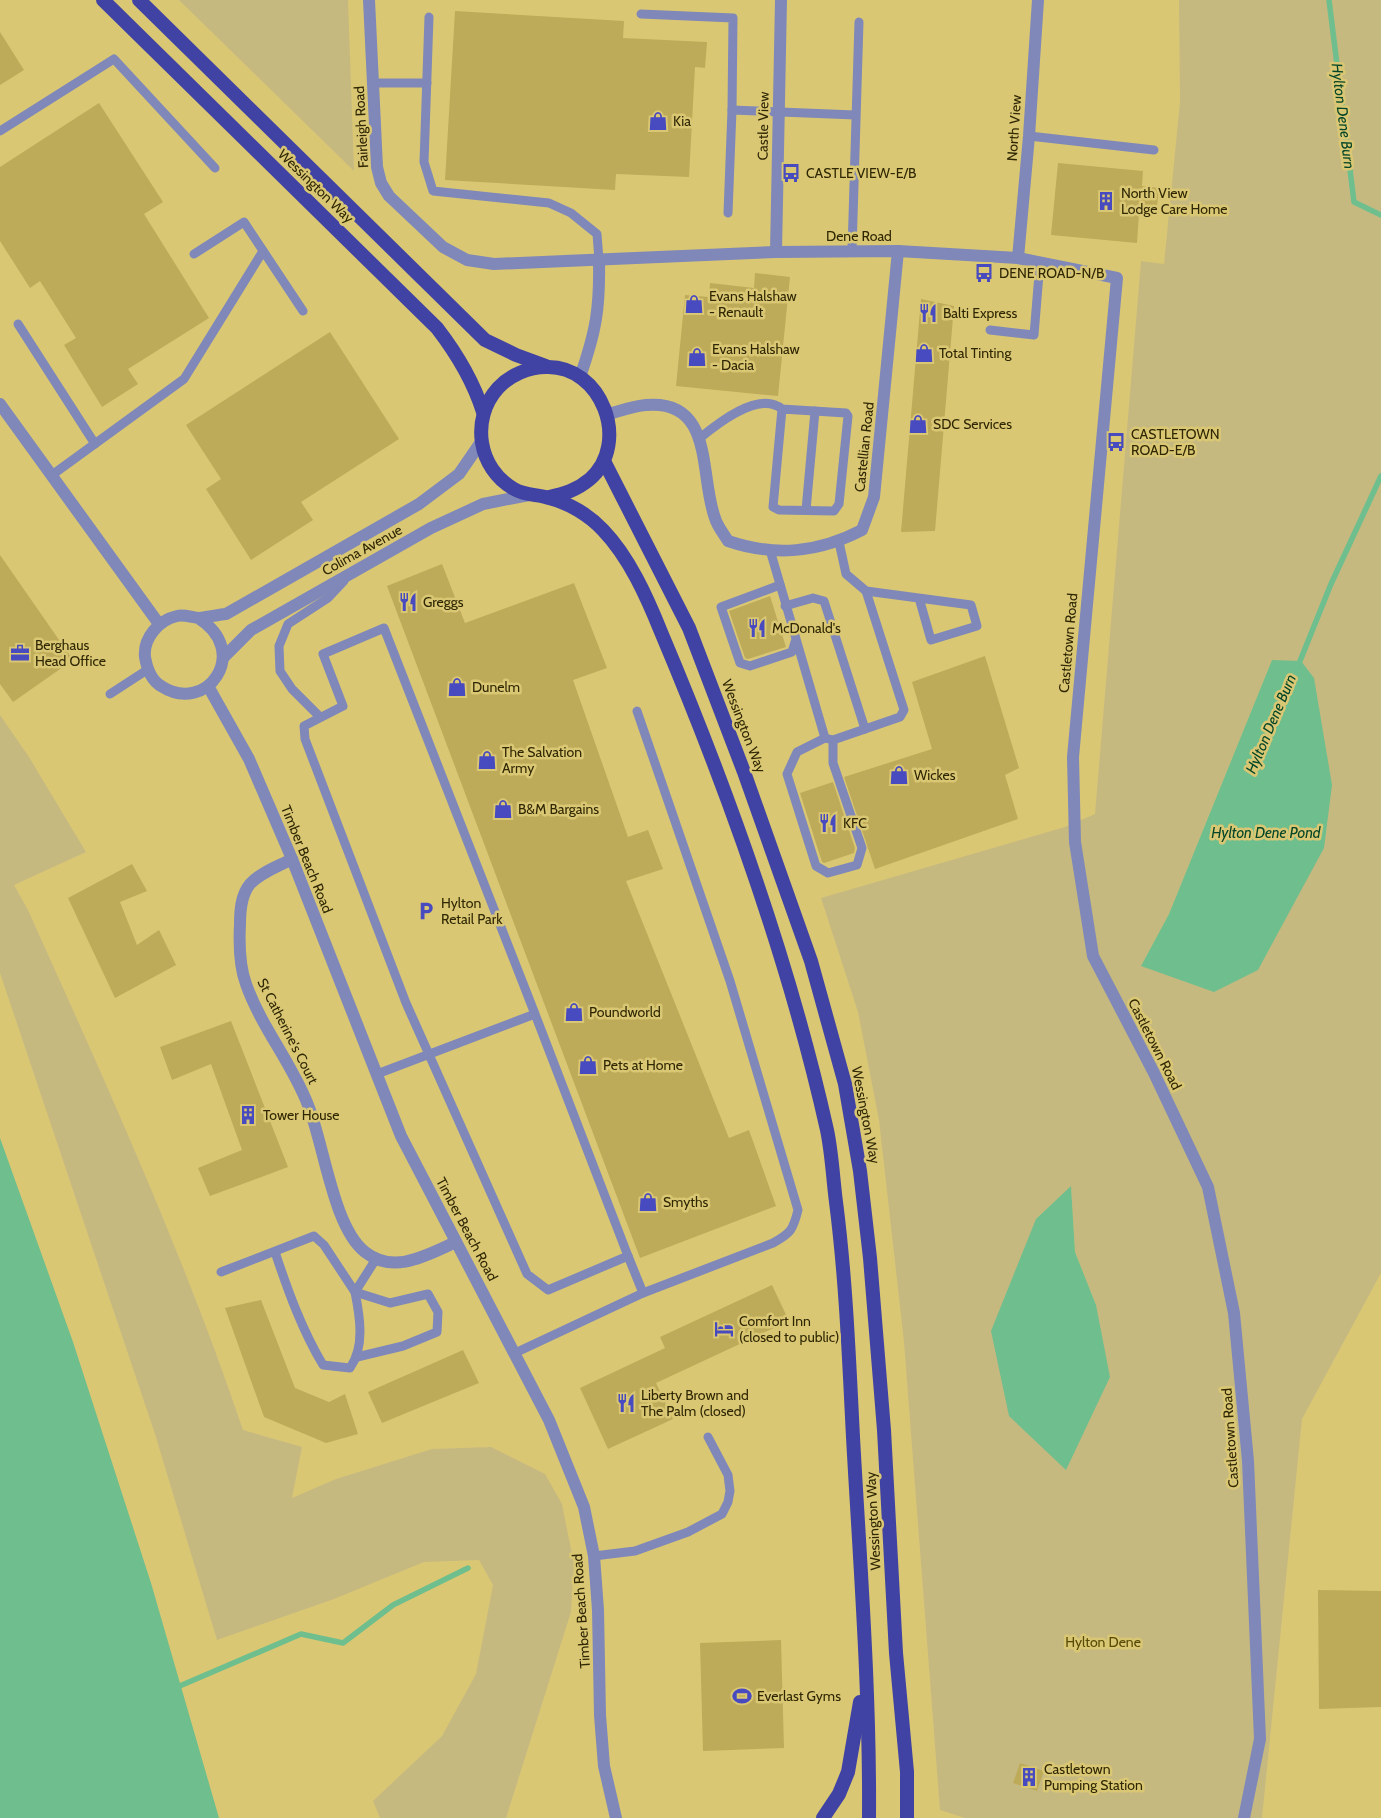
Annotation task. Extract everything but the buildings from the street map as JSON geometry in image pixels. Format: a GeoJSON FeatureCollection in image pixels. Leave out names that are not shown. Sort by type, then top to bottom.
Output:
{"type":"FeatureCollection","features":[{"type":"Feature","properties":{"kind":"highway","name":"Wessington Way"},"geometry":{"type":"LineString","coordinates":[[103,0],[437,328],[461,359],[477,392],[484,412]]}},
{"type":"Feature","properties":{"kind":"highway","name":"Wessington Way"},"geometry":{"type":"LineString","coordinates":[[139,0],[485,340],[546,367]]}},
{"type":"Feature","properties":{"kind":"highway","name":"Wessington Way"},"geometry":{"type":"LineString","coordinates":[[546,367],[559,368],[580,377],[592,387],[608,414],[610,439],[604,462],[592,478],[569,493],[549,497],[529,495],[512,488],[492,470],[481,442],[484,412],[489,399],[502,384],[524,370],[546,367]]}},
{"type":"Feature","properties":{"kind":"highway","name":"Wessington Way"},"geometry":{"type":"LineString","coordinates":[[604,462],[690,628],[744,772],[811,961],[845,1084],[860,1171],[870,1258],[884,1430],[896,1653],[907,1772],[907,1818]]}},
{"type":"Feature","properties":{"kind":"highway","name":"Wessington Way"},"geometry":{"type":"LineString","coordinates":[[549,497],[578,510],[602,529],[624,557],[659,625],[737,827],[795,1002],[828,1135],[842,1247],[865,1674],[869,1818]]}},
{"type":"Feature","properties":{"kind":"highway"},"geometry":{"type":"LineString","coordinates":[[824,1818],[839,1794],[848,1772],[865,1674]]}},
{"type":"Feature","properties":{"kind":"street","name":"Fairleigh Road"},"geometry":{"type":"LineString","coordinates":[[370,0],[377,167],[380,183],[389,196],[443,247],[467,260],[494,264],[599,260]]}},
{"type":"Feature","properties":{"kind":"street","name":"Castle View"},"geometry":{"type":"LineString","coordinates":[[776,252],[781,0]]}},
{"type":"Feature","properties":{"kind":"street","name":"North View"},"geometry":{"type":"LineString","coordinates":[[1018,258],[1030,136],[1038,0]]}},
{"type":"Feature","properties":{"kind":"street","name":"Dene Road"},"geometry":{"type":"LineString","coordinates":[[599,260],[776,252],[898,251],[1018,258],[1117,278]]}},
{"type":"Feature","properties":{"kind":"street","name":"Castellian Road"},"geometry":{"type":"LineString","coordinates":[[608,414],[646,405],[669,407],[692,421],[700,438],[714,518],[728,541],[750,549],[813,549],[839,542],[862,530],[874,497],[898,251]]}},
{"type":"Feature","properties":{"kind":"street"},"geometry":{"type":"LineString","coordinates":[[580,377],[594,338],[600,302],[599,260]]}},
{"type":"Feature","properties":{"kind":"street","name":"Castletown Road"},"geometry":{"type":"LineString","coordinates":[[1117,278],[1073,757],[1075,842],[1093,956],[1154,1073],[1208,1187],[1234,1313],[1248,1461],[1260,1739],[1244,1818]]}},
{"type":"Feature","properties":{"kind":"street"},"geometry":{"type":"LineString","coordinates":[[0,404],[159,624]]}},
{"type":"Feature","properties":{"kind":"street","name":"Colima Avenue"},"geometry":{"type":"LineString","coordinates":[[198,618],[226,614],[419,504],[458,474],[481,442]]}},
{"type":"Feature","properties":{"kind":"street","name":"Colima Avenue"},"geometry":{"type":"LineString","coordinates":[[223,658],[251,630],[431,528],[483,504],[529,495]]}},
{"type":"Feature","properties":{"kind":"street"},"geometry":{"type":"LineString","coordinates":[[177,616],[198,618],[210,625],[218,635],[223,658],[216,678],[208,686],[194,693],[180,694],[169,692],[158,684],[147,670],[144,651],[150,634],[159,624],[177,616]]}},
{"type":"Feature","properties":{"kind":"street","name":"Timber Beach Road"},"geometry":{"type":"LineString","coordinates":[[208,686],[249,759],[292,860],[401,1136],[549,1420],[584,1507],[594,1556],[601,1663],[600,1715],[604,1766],[614,1813]]}},
{"type":"Feature","properties":{"kind":"street","name":"St Catherine's Court"},"geometry":{"type":"LineString","coordinates":[[292,860],[261,876],[250,885],[242,898],[239,939],[246,983],[308,1105],[339,1209],[350,1236],[364,1252],[376,1259],[398,1264],[413,1260],[456,1242]]}},
{"type":"Feature","properties":{"kind":"lane"},"geometry":{"type":"LineString","coordinates":[[641,14],[733,18],[728,213]]}},
{"type":"Feature","properties":{"kind":"lane"},"geometry":{"type":"LineString","coordinates":[[429,17],[424,162],[432,191],[550,203],[571,213],[597,234],[599,260]]}},
{"type":"Feature","properties":{"kind":"lane"},"geometry":{"type":"LineString","coordinates":[[852,250],[859,22]]}},
{"type":"Feature","properties":{"kind":"lane"},"geometry":{"type":"LineString","coordinates":[[0,131],[114,59],[215,168]]}},
{"type":"Feature","properties":{"kind":"lane"},"geometry":{"type":"LineString","coordinates":[[373,82],[427,83]]}},
{"type":"Feature","properties":{"kind":"lane"},"geometry":{"type":"LineString","coordinates":[[732,110],[855,115]]}},
{"type":"Feature","properties":{"kind":"lane"},"geometry":{"type":"LineString","coordinates":[[1030,136],[1154,150]]}},
{"type":"Feature","properties":{"kind":"lane"},"geometry":{"type":"LineString","coordinates":[[194,254],[244,222],[303,312]]}},
{"type":"Feature","properties":{"kind":"lane"},"geometry":{"type":"LineString","coordinates":[[52,475],[184,379],[263,251]]}},
{"type":"Feature","properties":{"kind":"lane"},"geometry":{"type":"LineString","coordinates":[[990,330],[1034,335],[1040,262]]}},
{"type":"Feature","properties":{"kind":"lane"},"geometry":{"type":"LineString","coordinates":[[18,324],[94,444]]}},
{"type":"Feature","properties":{"kind":"lane"},"geometry":{"type":"LineString","coordinates":[[700,438],[723,419],[755,404],[778,406],[782,409],[846,413],[848,416],[839,504],[834,511],[778,510],[773,508],[782,409]]}},
{"type":"Feature","properties":{"kind":"lane"},"geometry":{"type":"LineString","coordinates":[[806,510],[815,411]]}},
{"type":"Feature","properties":{"kind":"lane"},"geometry":{"type":"LineString","coordinates":[[770,550],[795,642],[829,739],[833,763],[862,848],[861,857],[857,865],[828,874],[816,866],[787,774],[797,752],[829,739],[900,717],[904,710],[866,591],[846,574],[839,542]]}},
{"type":"Feature","properties":{"kind":"lane"},"geometry":{"type":"LineString","coordinates":[[319,716],[292,689],[280,671],[279,646],[288,624],[328,598],[355,570]]}},
{"type":"Feature","properties":{"kind":"lane"},"geometry":{"type":"LineString","coordinates":[[780,585],[721,606],[740,663],[750,666],[792,652],[795,642]]}},
{"type":"Feature","properties":{"kind":"lane"},"geometry":{"type":"LineString","coordinates":[[866,591],[919,598],[971,605],[976,626],[930,640],[919,598]]}},
{"type":"Feature","properties":{"kind":"lane"},"geometry":{"type":"LineString","coordinates":[[785,606],[813,598],[824,601],[865,729]]}},
{"type":"Feature","properties":{"kind":"lane"},"geometry":{"type":"LineString","coordinates":[[628,1256],[548,1290],[527,1274],[406,1003],[305,739],[304,726],[319,716],[343,706],[323,654],[384,628],[643,1293]]}},
{"type":"Feature","properties":{"kind":"lane"},"geometry":{"type":"LineString","coordinates":[[110,694],[147,670]]}},
{"type":"Feature","properties":{"kind":"lane"},"geometry":{"type":"LineString","coordinates":[[515,1353],[643,1293],[773,1243],[788,1235],[794,1228],[798,1210],[730,981],[637,711]]}},
{"type":"Feature","properties":{"kind":"lane"},"geometry":{"type":"LineString","coordinates":[[377,1074],[535,1014]]}},
{"type":"Feature","properties":{"kind":"lane"},"geometry":{"type":"LineString","coordinates":[[221,1272],[274,1252],[292,1242],[314,1236],[324,1245],[355,1292],[359,1313],[357,1357],[350,1368],[323,1365],[301,1320],[274,1252]]}},
{"type":"Feature","properties":{"kind":"lane"},"geometry":{"type":"LineString","coordinates":[[355,1292],[376,1259]]}},
{"type":"Feature","properties":{"kind":"lane"},"geometry":{"type":"LineString","coordinates":[[355,1292],[390,1303],[428,1294],[438,1312],[437,1332],[403,1346],[357,1357]]}},
{"type":"Feature","properties":{"kind":"lane"},"geometry":{"type":"LineString","coordinates":[[594,1556],[635,1551],[688,1532],[722,1514],[728,1502],[730,1491],[728,1475],[708,1437]]}},
{"type":"Feature","properties":{"kind":"green space"},"geometry":{"type":"Polygon","coordinates":[[[179,0],[348,0],[354,171],[179,0]]]}},
{"type":"Feature","properties":{"kind":"green space","name":"Hylton Dene"},"geometry":{"type":"Polygon","coordinates":[[[1179,0],[1381,0],[1381,1273],[1302,1419],[1262,1818],[965,1818],[940,1810],[904,1342],[879,1120],[858,1012],[821,898],[1065,827],[1095,814],[1141,261],[1164,264],[1180,102],[1179,0]],[[1272,660],[1169,914],[1141,966],[1332,785],[1272,660]],[[1071,1187],[1036,1219],[1096,1305],[1075,1252],[1071,1187]]]}},
{"type":"Feature","properties":{"kind":"green space"},"geometry":{"type":"Polygon","coordinates":[[[0,715],[29,757],[86,852],[14,885],[28,910],[142,1167],[195,1298],[243,1430],[302,1447],[292,1498],[336,1479],[432,1449],[491,1447],[545,1474],[562,1504],[574,1564],[571,1612],[506,1818],[380,1818],[373,1801],[442,1736],[476,1674],[493,1585],[479,1560],[424,1562],[334,1599],[217,1640],[155,1434],[0,973],[0,715]]]}},
{"type":"Feature","properties":{"kind":"water","name":"Hylton Dene Pond"},"geometry":{"type":"Polygon","coordinates":[[[1272,660],[1301,661],[1314,678],[1332,785],[1324,848],[1258,970],[1214,992],[1141,966],[1169,914],[1272,660]]]}},
{"type":"Feature","properties":{"kind":"water"},"geometry":{"type":"Polygon","coordinates":[[[0,1138],[73,1342],[151,1583],[219,1818],[0,1818],[0,1138]]]}},
{"type":"Feature","properties":{"kind":"water"},"geometry":{"type":"Polygon","coordinates":[[[1071,1186],[1075,1252],[1096,1305],[1110,1377],[1066,1470],[1009,1416],[991,1331],[1036,1219],[1071,1186]]]}},
{"type":"Feature","properties":{"kind":"waterway","name":"Hylton Dene Burn"},"geometry":{"type":"LineString","coordinates":[[1329,0],[1354,202],[1381,215]]}},
{"type":"Feature","properties":{"kind":"waterway","name":"Hylton Dene Burn"},"geometry":{"type":"LineString","coordinates":[[1298,666],[1331,584],[1381,476]]}},
{"type":"Feature","properties":{"kind":"waterway"},"geometry":{"type":"LineString","coordinates":[[175,1688],[301,1634],[343,1643],[393,1605],[468,1568]]}},
{"type":"Feature","properties":{"kind":"place","name":"Kia"},"geometry":{"type":"Point","coordinates":[658,121]}},
{"type":"Feature","properties":{"kind":"place","name":"CASTLE VIEW-E/B"},"geometry":{"type":"Point","coordinates":[791,173]}},
{"type":"Feature","properties":{"kind":"place","name":"North View Lodge Care Home"},"geometry":{"type":"Point","coordinates":[1106,201]}},
{"type":"Feature","properties":{"kind":"place","name":"DENE ROAD-N/B"},"geometry":{"type":"Point","coordinates":[984,273]}},
{"type":"Feature","properties":{"kind":"place","name":"Evans Halshaw - Renault"},"geometry":{"type":"Point","coordinates":[694,304]}},
{"type":"Feature","properties":{"kind":"place","name":"Balti Express"},"geometry":{"type":"Point","coordinates":[928,313]}},
{"type":"Feature","properties":{"kind":"place","name":"Total Tinting"},"geometry":{"type":"Point","coordinates":[924,353]}},
{"type":"Feature","properties":{"kind":"place","name":"Evans Halshaw - Dacia"},"geometry":{"type":"Point","coordinates":[697,357]}},
{"type":"Feature","properties":{"kind":"place","name":"SDC Services"},"geometry":{"type":"Point","coordinates":[918,424]}},
{"type":"Feature","properties":{"kind":"place","name":"CASTLETOWN ROAD-E/B"},"geometry":{"type":"Point","coordinates":[1116,442]}},
{"type":"Feature","properties":{"kind":"place","name":"Greggs"},"geometry":{"type":"Point","coordinates":[408,602]}},
{"type":"Feature","properties":{"kind":"place","name":"McDonald's"},"geometry":{"type":"Point","coordinates":[757,628]}},
{"type":"Feature","properties":{"kind":"place","name":"Berghaus Head Office"},"geometry":{"type":"Point","coordinates":[20,653]}},
{"type":"Feature","properties":{"kind":"place","name":"Dunelm"},"geometry":{"type":"Point","coordinates":[457,687]}},
{"type":"Feature","properties":{"kind":"place","name":"The Salvation Army"},"geometry":{"type":"Point","coordinates":[487,760]}},
{"type":"Feature","properties":{"kind":"place","name":"Wickes"},"geometry":{"type":"Point","coordinates":[899,775]}},
{"type":"Feature","properties":{"kind":"place","name":"B&M Bargains"},"geometry":{"type":"Point","coordinates":[503,809]}},
{"type":"Feature","properties":{"kind":"place","name":"KFC"},"geometry":{"type":"Point","coordinates":[828,823]}},
{"type":"Feature","properties":{"kind":"place","name":"Hylton Retail Park"},"geometry":{"type":"Point","coordinates":[426,911]}},
{"type":"Feature","properties":{"kind":"place","name":"Poundworld"},"geometry":{"type":"Point","coordinates":[574,1012]}},
{"type":"Feature","properties":{"kind":"place","name":"Pets at Home"},"geometry":{"type":"Point","coordinates":[588,1065]}},
{"type":"Feature","properties":{"kind":"place","name":"Tower House"},"geometry":{"type":"Point","coordinates":[248,1115]}},
{"type":"Feature","properties":{"kind":"place","name":"Smyths"},"geometry":{"type":"Point","coordinates":[648,1202]}},
{"type":"Feature","properties":{"kind":"place","name":"Comfort Inn (closed to public)"},"geometry":{"type":"Point","coordinates":[724,1329]}},
{"type":"Feature","properties":{"kind":"place","name":"Liberty Brown and The Palm (closed)"},"geometry":{"type":"Point","coordinates":[626,1403]}},
{"type":"Feature","properties":{"kind":"place","name":"Everlast Gyms"},"geometry":{"type":"Point","coordinates":[742,1696]}},
{"type":"Feature","properties":{"kind":"place","name":"Castletown Pumping Station"},"geometry":{"type":"Point","coordinates":[1029,1777]}}]}
